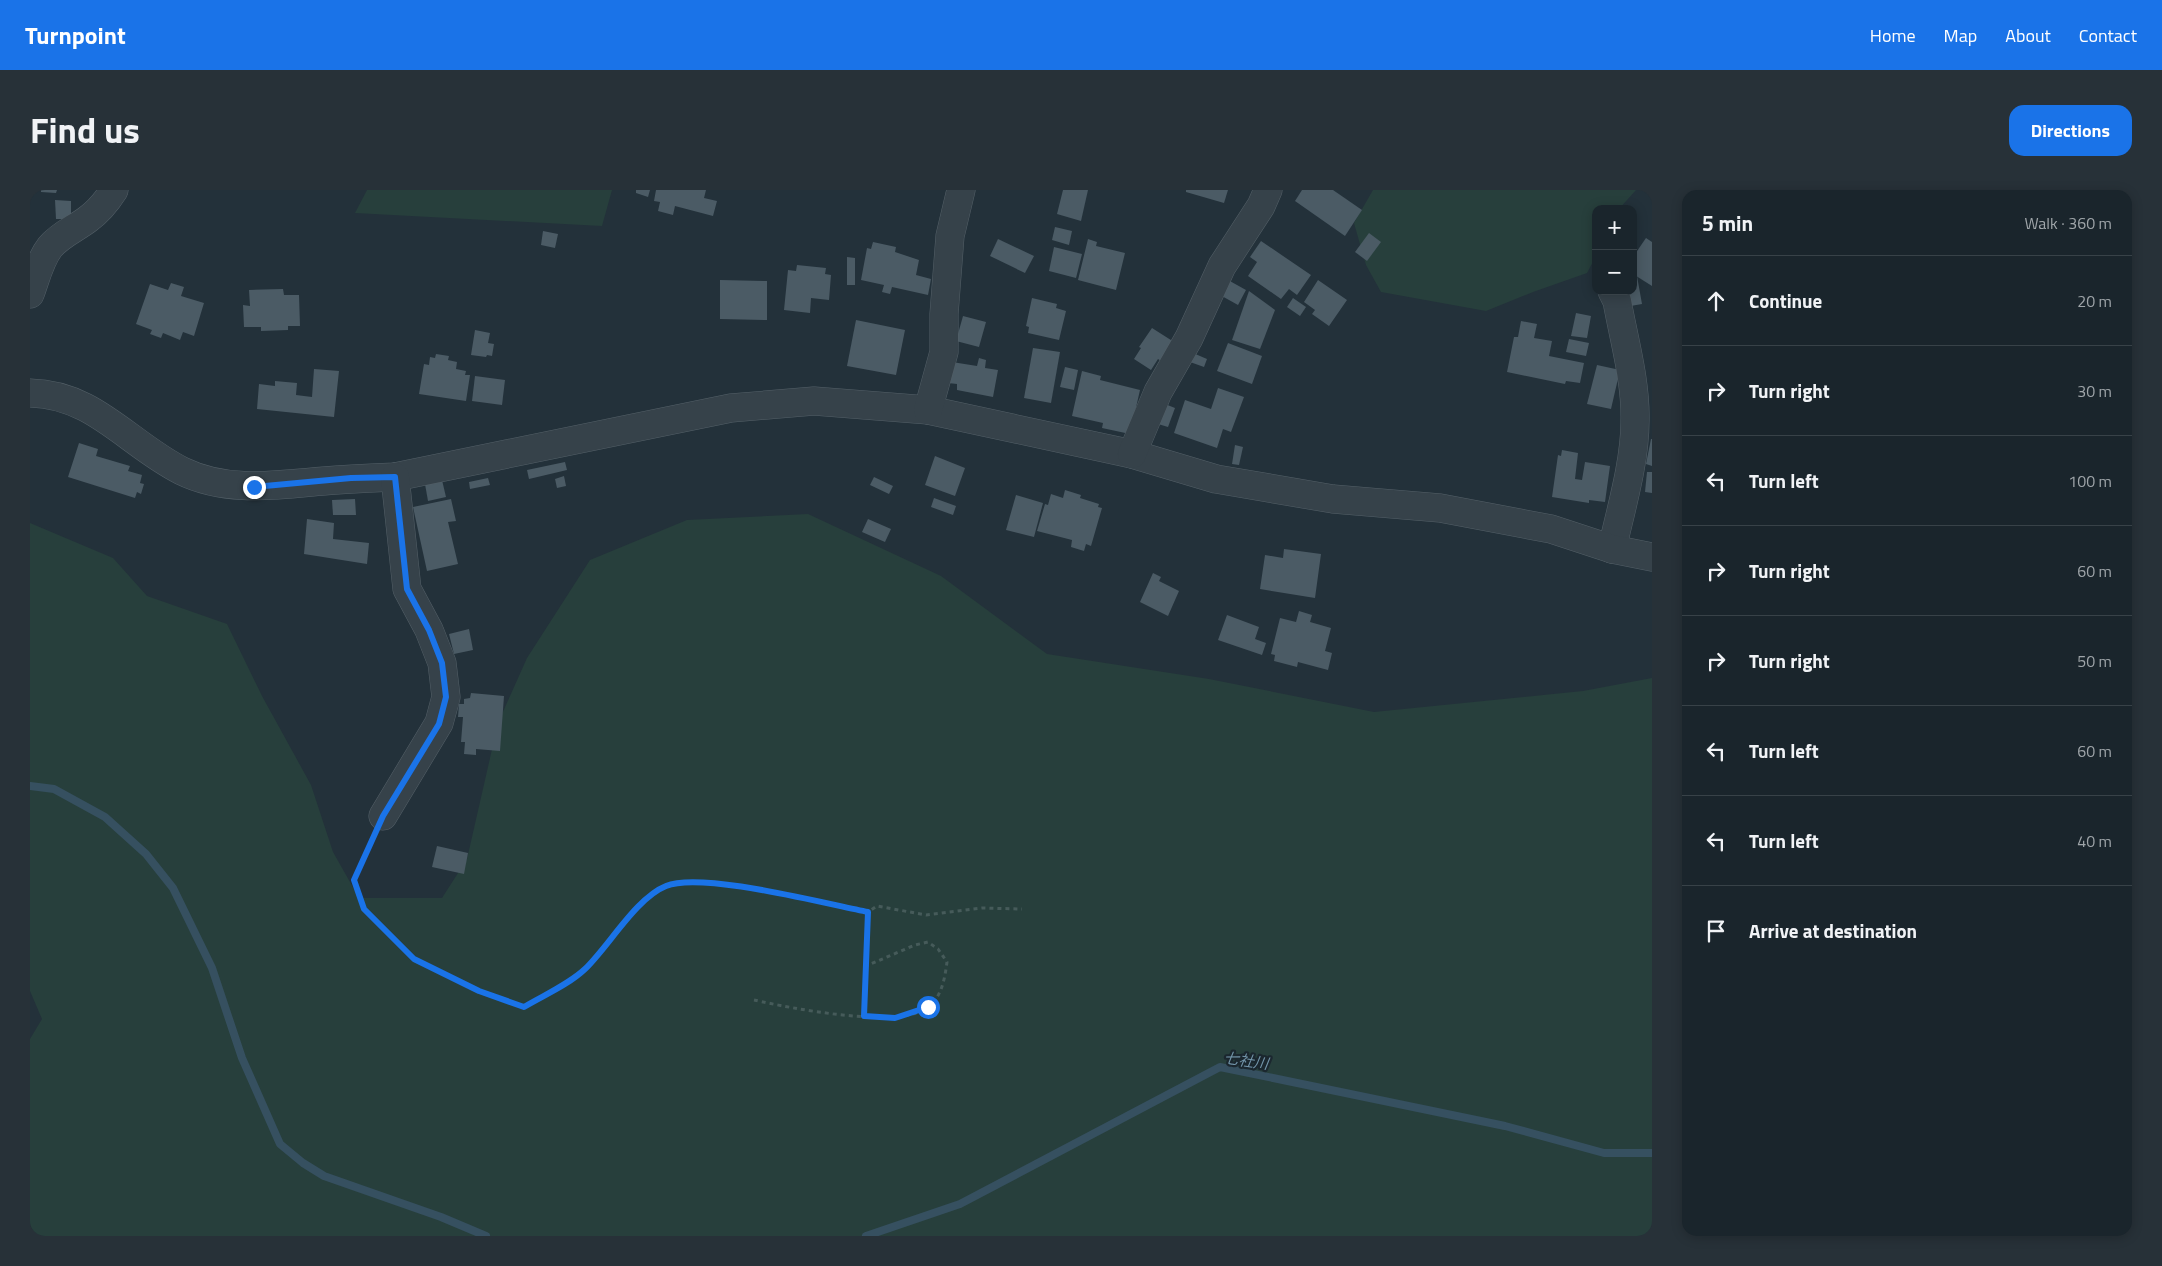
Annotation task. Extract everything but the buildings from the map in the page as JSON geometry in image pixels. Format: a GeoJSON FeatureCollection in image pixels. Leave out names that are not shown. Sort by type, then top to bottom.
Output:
{"type":"FeatureCollection","features":[{"type":"Feature","properties":{"kind":"street"},"geometry":{"type":"LineString","coordinates":[[30,294],[42,259],[50,247],[61,236],[88,219],[103,206],[114,190]]}},
{"type":"Feature","properties":{"kind":"street"},"geometry":{"type":"LineString","coordinates":[[928,410],[944,352],[944,314],[950,236],[961,190]]}},
{"type":"Feature","properties":{"kind":"street"},"geometry":{"type":"LineString","coordinates":[[1132,454],[1158,392],[1189,338],[1222,266],[1261,206],[1268,190]]}},
{"type":"Feature","properties":{"kind":"street"},"geometry":{"type":"LineString","coordinates":[[1612,549],[1629,470],[1636,422],[1634,394],[1614,295]]}},
{"type":"Feature","properties":{"kind":"street"},"geometry":{"type":"LineString","coordinates":[[30,393],[51,393],[78,402],[182,471],[221,484],[254,487],[351,478],[395,477],[731,408],[814,400],[928,410],[1132,454],[1216,479],[1333,499],[1440,508],[1551,529],[1612,549],[1652,557]]}},
{"type":"Feature","properties":{"kind":"street"},"geometry":{"type":"LineString","coordinates":[[383,816],[439,724],[446,697],[442,663],[429,630],[407,589],[395,477]]}},
{"type":"Feature","properties":{"kind":"path"},"geometry":{"type":"LineString","coordinates":[[383,816],[354,880],[364,909],[414,959],[479,991],[524,1007],[579,974],[639,906],[667,885],[700,882],[757,889],[868,912],[877,906],[926,915],[982,908],[1022,909]]}},
{"type":"Feature","properties":{"kind":"path"},"geometry":{"type":"LineString","coordinates":[[864,1016],[868,912]]}},
{"type":"Feature","properties":{"kind":"path"},"geometry":{"type":"LineString","coordinates":[[754,1000],[811,1013],[895,1018],[928,1007],[943,986],[947,962],[938,948],[928,942],[915,945],[866,966]]}},
{"type":"Feature","properties":{"kind":"green space"},"geometry":{"type":"Polygon","coordinates":[[[367,190],[612,190],[602,226],[355,213],[367,190]]]}},
{"type":"Feature","properties":{"kind":"green space"},"geometry":{"type":"Polygon","coordinates":[[[1373,190],[1636,190],[1623,205],[1592,205],[1592,264],[1587,273],[1486,311],[1381,292],[1366,265],[1354,223],[1373,190]]]}},
{"type":"Feature","properties":{"kind":"green space"},"geometry":{"type":"Polygon","coordinates":[[[808,514],[941,576],[1047,654],[1209,679],[1374,712],[1583,691],[1652,678],[1652,1236],[30,1236],[30,1039],[42,1019],[30,991],[30,523],[113,558],[147,596],[227,624],[262,696],[311,785],[333,852],[359,898],[442,898],[467,859],[498,723],[527,658],[590,560],[687,520],[808,514]]]}},
{"type":"Feature","properties":{"kind":"waterway"},"geometry":{"type":"LineString","coordinates":[[30,786],[54,789],[105,817],[146,854],[173,888],[212,968],[242,1058],[280,1144],[303,1163],[324,1176],[441,1217],[486,1236]]}},
{"type":"Feature","properties":{"kind":"waterway","name":"七社川"},"geometry":{"type":"LineString","coordinates":[[866,1236],[960,1204],[1220,1067],[1505,1126],[1604,1153],[1652,1153]]}},
{"type":"Feature","properties":{"kind":"route"},"geometry":{"type":"LineString","coordinates":[[254,487],[351,478],[395,477],[407,589],[429,630],[442,663],[446,697],[439,724],[417,764],[383,816],[354,880],[364,909],[414,959],[479,991],[524,1007],[579,974],[639,906],[667,885],[700,882],[757,889],[868,912],[864,1016],[895,1018],[928,1007]]}}]}
